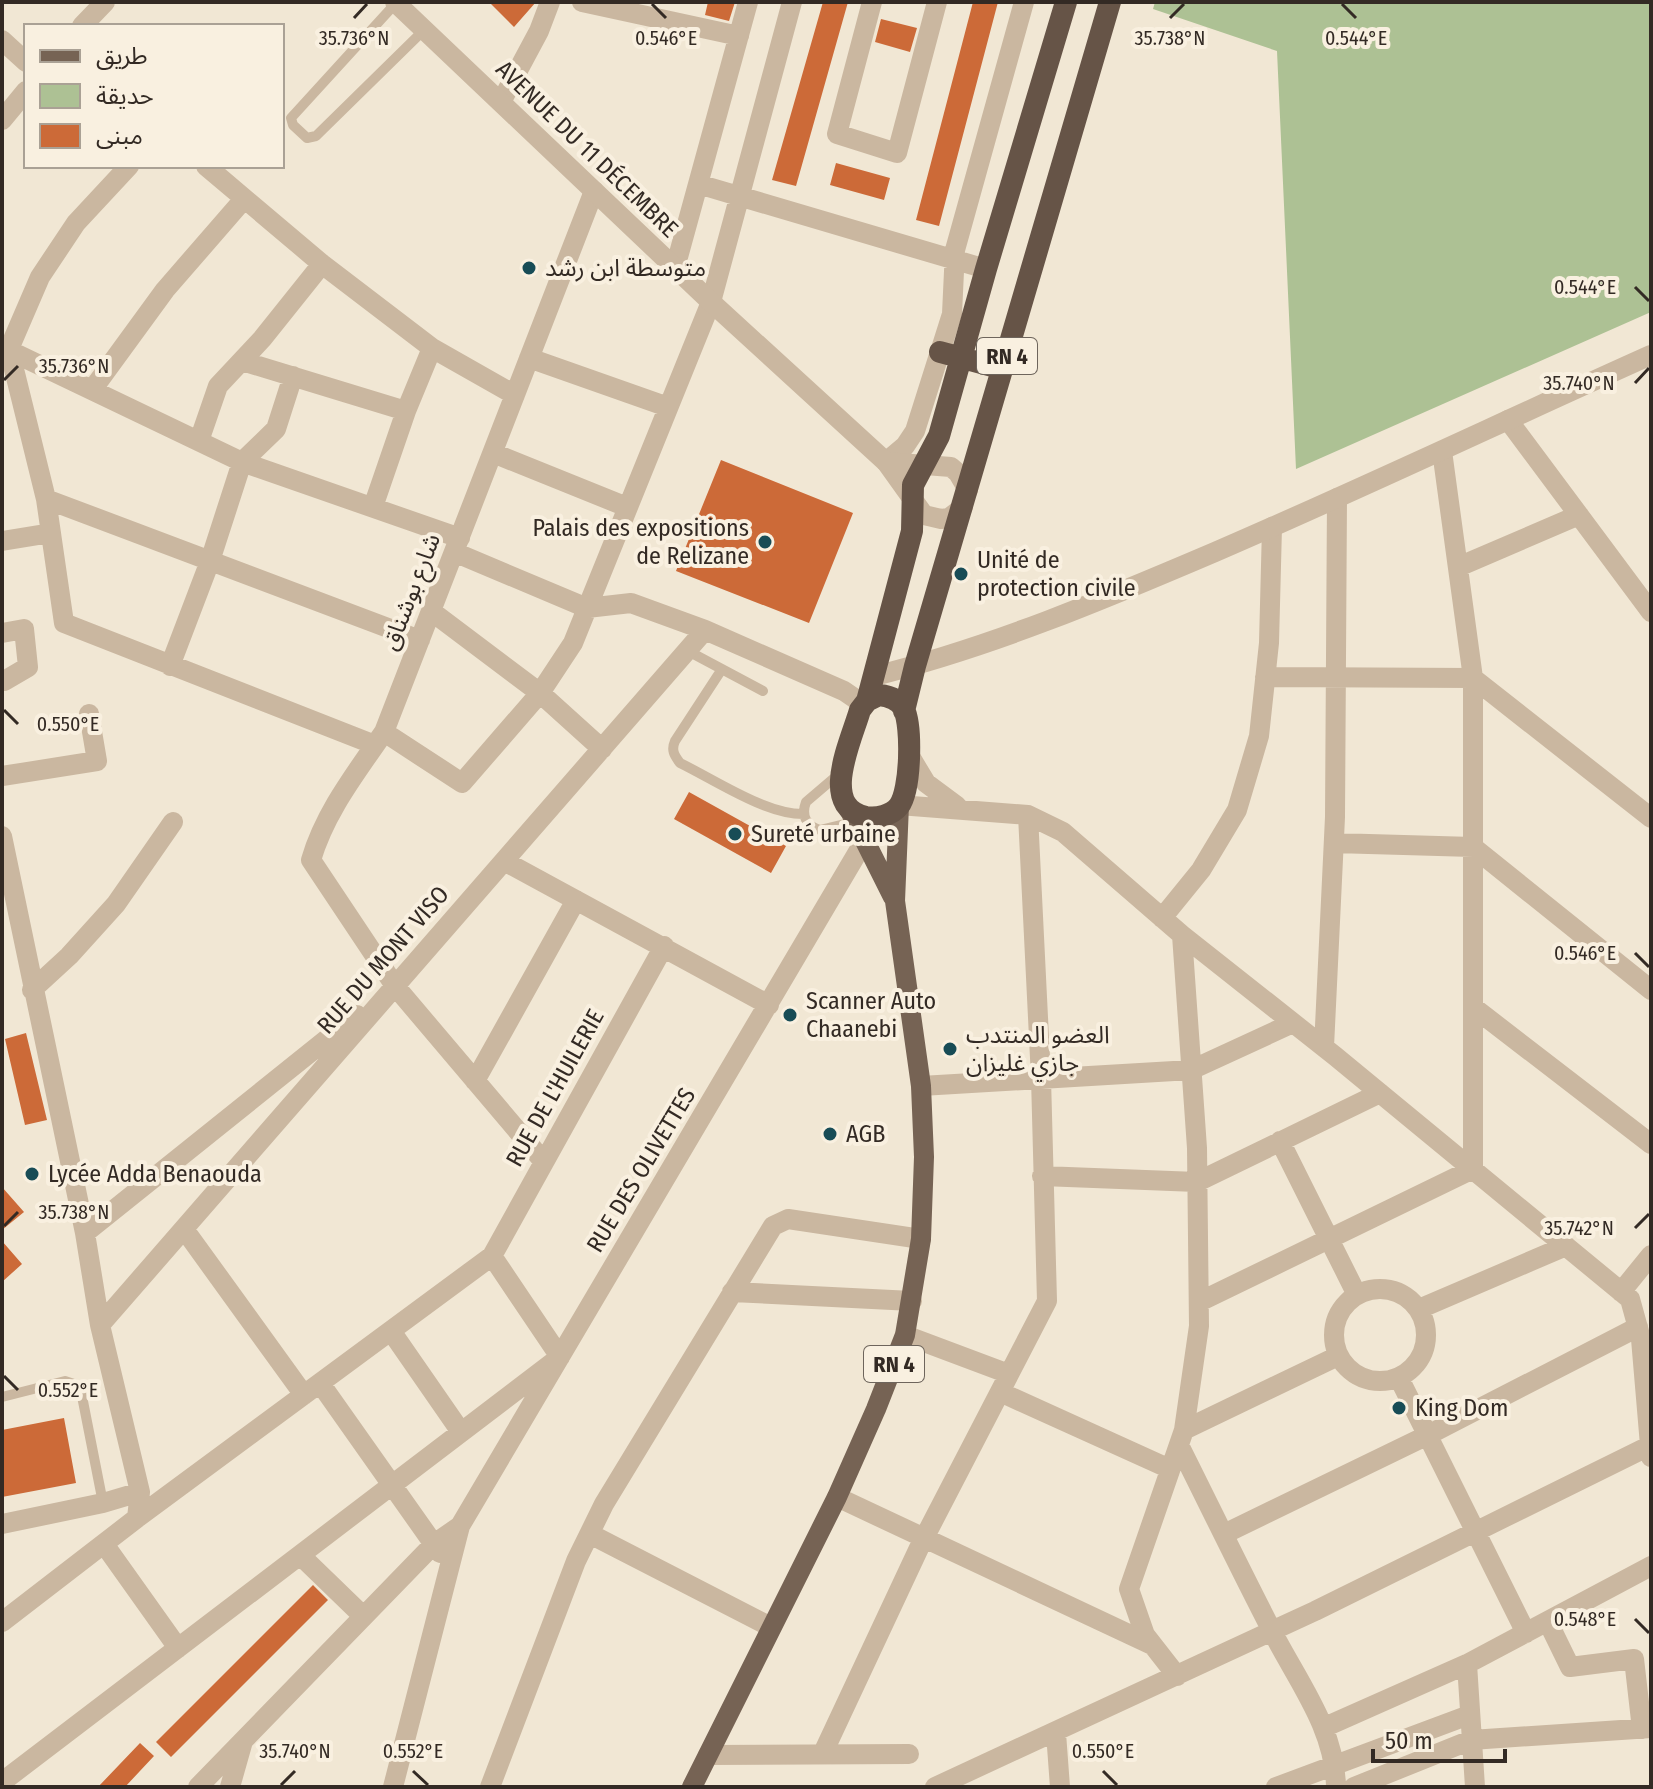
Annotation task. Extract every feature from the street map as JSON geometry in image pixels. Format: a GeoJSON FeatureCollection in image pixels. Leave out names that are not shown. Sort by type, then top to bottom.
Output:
{"type":"FeatureCollection","features":[{"type":"Feature","properties":{"kind":"highway","name":"RN 4"},"geometry":{"type":"LineString","coordinates":[[865,703],[912,531],[913,485],[939,436],[951,354],[986,269],[1066,2]]}},
{"type":"Feature","properties":{"kind":"highway","name":"RN 4"},"geometry":{"type":"LineString","coordinates":[[904,711],[1110,2]]}},
{"type":"Feature","properties":{"kind":"highway"},"geometry":{"type":"LineString","coordinates":[[951,354],[1003,369]]}},
{"type":"Feature","properties":{"kind":"highway"},"geometry":{"type":"LineString","coordinates":[[879,695],[887,696],[900,704],[904,711],[908,753],[906,785],[875,812],[840,790],[841,772],[865,703],[879,695]]}},
{"type":"Feature","properties":{"kind":"main road","name":"RN 4"},"geometry":{"type":"LineString","coordinates":[[692,1787],[837,1497],[905,1335],[912,1301],[921,1239],[924,1157],[921,1086],[895,901],[875,812]]}},
{"type":"Feature","properties":{"kind":"main road","name":"RN 4"},"geometry":{"type":"LineString","coordinates":[[865,840],[895,901]]}},
{"type":"Feature","properties":{"kind":"street"},"geometry":{"type":"LineString","coordinates":[[84,24],[105,2]]}},
{"type":"Feature","properties":{"kind":"street","name":"AVENUE DU 11 DÉCEMBRE"},"geometry":{"type":"LineString","coordinates":[[395,2],[711,302],[886,462],[911,501]]}},
{"type":"Feature","properties":{"kind":"street"},"geometry":{"type":"LineString","coordinates":[[501,102],[539,31],[550,2]]}},
{"type":"Feature","properties":{"kind":"street"},"geometry":{"type":"LineString","coordinates":[[675,268],[748,2]]}},
{"type":"Feature","properties":{"kind":"street"},"geometry":{"type":"LineString","coordinates":[[127,168],[76,223],[40,277],[4,349],[46,499],[64,623],[170,666],[380,738],[462,783],[540,693],[573,643],[711,302],[792,2]]}},
{"type":"Feature","properties":{"kind":"street"},"geometry":{"type":"LineString","coordinates":[[872,2],[837,134],[897,153],[937,2]]}},
{"type":"Feature","properties":{"kind":"street"},"geometry":{"type":"LineString","coordinates":[[886,462],[905,446],[915,431],[951,354],[953,260],[1024,2]]}},
{"type":"Feature","properties":{"kind":"street"},"geometry":{"type":"LineString","coordinates":[[594,3],[739,36]]}},
{"type":"Feature","properties":{"kind":"street"},"geometry":{"type":"LineString","coordinates":[[2,40],[24,60]]}},
{"type":"Feature","properties":{"kind":"street"},"geometry":{"type":"LineString","coordinates":[[2,120],[24,93]]}},
{"type":"Feature","properties":{"kind":"street"},"geometry":{"type":"LineString","coordinates":[[208,168],[322,264],[432,348],[515,395]]}},
{"type":"Feature","properties":{"kind":"street"},"geometry":{"type":"LineString","coordinates":[[698,184],[986,269]]}},
{"type":"Feature","properties":{"kind":"street","name":"شارع بوشناق"},"geometry":{"type":"LineString","coordinates":[[395,986],[311,860],[317,839],[337,800],[380,738],[594,191]]}},
{"type":"Feature","properties":{"kind":"street"},"geometry":{"type":"LineString","coordinates":[[92,390],[165,290],[244,199]]}},
{"type":"Feature","properties":{"kind":"street"},"geometry":{"type":"LineString","coordinates":[[199,441],[218,386],[322,264]]}},
{"type":"Feature","properties":{"kind":"street"},"geometry":{"type":"LineString","coordinates":[[373,507],[406,411],[432,348]]}},
{"type":"Feature","properties":{"kind":"street"},"geometry":{"type":"LineString","coordinates":[[4,349],[242,462],[373,507],[587,608],[631,603],[705,630],[865,703]]}},
{"type":"Feature","properties":{"kind":"street"},"geometry":{"type":"LineString","coordinates":[[874,676],[915,666],[1111,597],[1651,355]]}},
{"type":"Feature","properties":{"kind":"street"},"geometry":{"type":"LineString","coordinates":[[529,358],[668,407]]}},
{"type":"Feature","properties":{"kind":"street"},"geometry":{"type":"LineString","coordinates":[[242,361],[406,411]]}},
{"type":"Feature","properties":{"kind":"street"},"geometry":{"type":"LineString","coordinates":[[170,666],[210,561],[242,462],[276,429],[293,376]]}},
{"type":"Feature","properties":{"kind":"street"},"geometry":{"type":"LineString","coordinates":[[1508,420],[1649,607]]}},
{"type":"Feature","properties":{"kind":"street"},"geometry":{"type":"LineString","coordinates":[[1442,451],[1473,678],[1473,1169]]}},
{"type":"Feature","properties":{"kind":"street"},"geometry":{"type":"LineString","coordinates":[[493,453],[627,507]]}},
{"type":"Feature","properties":{"kind":"street"},"geometry":{"type":"LineString","coordinates":[[886,462],[951,467],[958,473],[966,498],[949,518],[932,519],[911,501]]}},
{"type":"Feature","properties":{"kind":"street"},"geometry":{"type":"LineString","coordinates":[[1324,1047],[1334,843],[1337,498]]}},
{"type":"Feature","properties":{"kind":"street"},"geometry":{"type":"LineString","coordinates":[[46,499],[420,640]]}},
{"type":"Feature","properties":{"kind":"street"},"geometry":{"type":"LineString","coordinates":[[1458,567],[1579,515]]}},
{"type":"Feature","properties":{"kind":"street"},"geometry":{"type":"LineString","coordinates":[[1162,918],[1201,870],[1237,810],[1259,736],[1269,643],[1272,527]]}},
{"type":"Feature","properties":{"kind":"street"},"geometry":{"type":"LineString","coordinates":[[2,541],[51,533]]}},
{"type":"Feature","properties":{"kind":"street"},"geometry":{"type":"LineString","coordinates":[[431,611],[540,693],[602,749]]}},
{"type":"Feature","properties":{"kind":"street"},"geometry":{"type":"LineString","coordinates":[[2,633],[24,629],[28,667],[4,681]]}},
{"type":"Feature","properties":{"kind":"street","name":"RUE DU MONT VISO"},"geometry":{"type":"LineString","coordinates":[[100,1325],[705,630]]}},
{"type":"Feature","properties":{"kind":"street"},"geometry":{"type":"LineString","coordinates":[[1265,677],[1473,678],[1648,811]]}},
{"type":"Feature","properties":{"kind":"street"},"geometry":{"type":"LineString","coordinates":[[2,776],[97,761],[89,714]]}},
{"type":"Feature","properties":{"kind":"street"},"geometry":{"type":"LineString","coordinates":[[908,753],[926,783],[961,809]]}},
{"type":"Feature","properties":{"kind":"street"},"geometry":{"type":"LineString","coordinates":[[875,812],[961,809],[1028,815],[1046,822],[1079,843],[1182,935],[1324,1047],[1626,1296],[1644,1320],[1641,1339],[1650,1452],[1477,1531],[1056,1733],[935,1787]]}},
{"type":"Feature","properties":{"kind":"street","name":"RUE DES OLIVETTES"},"geometry":{"type":"LineString","coordinates":[[460,1526],[865,840],[875,812]]}},
{"type":"Feature","properties":{"kind":"street"},"geometry":{"type":"LineString","coordinates":[[823,1753],[924,1539],[1047,1301],[1041,1078],[1028,815]]}},
{"type":"Feature","properties":{"kind":"street"},"geometry":{"type":"LineString","coordinates":[[32,990],[69,956],[116,904],[173,822]]}},
{"type":"Feature","properties":{"kind":"street"},"geometry":{"type":"LineString","coordinates":[[2,836],[85,1233],[100,1325],[140,1492],[137,1518]]}},
{"type":"Feature","properties":{"kind":"street"},"geometry":{"type":"LineString","coordinates":[[1334,843],[1473,847],[1651,990]]}},
{"type":"Feature","properties":{"kind":"street"},"geometry":{"type":"LineString","coordinates":[[504,861],[769,1005]]}},
{"type":"Feature","properties":{"kind":"street"},"geometry":{"type":"LineString","coordinates":[[475,1081],[576,900]]}},
{"type":"Feature","properties":{"kind":"street"},"geometry":{"type":"LineString","coordinates":[[1177,1676],[1145,1635],[1129,1589],[1181,1438],[1199,1326],[1197,1182],[1182,935]]}},
{"type":"Feature","properties":{"kind":"street","name":"RUE DE L'HUILERIE"},"geometry":{"type":"LineString","coordinates":[[492,1256],[664,946]]}},
{"type":"Feature","properties":{"kind":"street"},"geometry":{"type":"LineString","coordinates":[[85,1233],[248,1100],[395,986],[544,1162]]}},
{"type":"Feature","properties":{"kind":"street"},"geometry":{"type":"LineString","coordinates":[[1473,1007],[1651,1144]]}},
{"type":"Feature","properties":{"kind":"street"},"geometry":{"type":"LineString","coordinates":[[921,1086],[1191,1070],[1293,1023]]}},
{"type":"Feature","properties":{"kind":"street"},"geometry":{"type":"LineString","coordinates":[[1042,1176],[1197,1182],[1380,1093]]}},
{"type":"Feature","properties":{"kind":"street"},"geometry":{"type":"LineString","coordinates":[[1280,1141],[1357,1295]]}},
{"type":"Feature","properties":{"kind":"street"},"geometry":{"type":"LineString","coordinates":[[1199,1302],[1473,1169]]}},
{"type":"Feature","properties":{"kind":"street"},"geometry":{"type":"LineString","coordinates":[[490,1787],[576,1561],[604,1504],[773,1226],[788,1219],[921,1239]]}},
{"type":"Feature","properties":{"kind":"street"},"geometry":{"type":"LineString","coordinates":[[184,1229],[392,1485],[450,1567]]}},
{"type":"Feature","properties":{"kind":"street"},"geometry":{"type":"LineString","coordinates":[[1419,1309],[1566,1246]]}},
{"type":"Feature","properties":{"kind":"street"},"geometry":{"type":"LineString","coordinates":[[1626,1296],[1651,1255]]}},
{"type":"Feature","properties":{"kind":"street"},"geometry":{"type":"LineString","coordinates":[[2,1622],[137,1518],[492,1256],[560,1357],[2,1782]]}},
{"type":"Feature","properties":{"kind":"street"},"geometry":{"type":"LineString","coordinates":[[1384,1288],[1410,1299],[1419,1309],[1426,1324],[1427,1340],[1422,1356],[1412,1369],[1399,1378],[1385,1382],[1371,1381],[1347,1368],[1338,1356],[1334,1329],[1338,1315],[1357,1295],[1384,1288]]}},
{"type":"Feature","properties":{"kind":"street"},"geometry":{"type":"LineString","coordinates":[[732,1292],[912,1301]]}},
{"type":"Feature","properties":{"kind":"street"},"geometry":{"type":"LineString","coordinates":[[1224,1534],[1428,1435],[1644,1320]]}},
{"type":"Feature","properties":{"kind":"street"},"geometry":{"type":"LineString","coordinates":[[391,1331],[461,1432]]}},
{"type":"Feature","properties":{"kind":"street"},"geometry":{"type":"LineString","coordinates":[[905,1335],[1170,1469]]}},
{"type":"Feature","properties":{"kind":"street"},"geometry":{"type":"LineString","coordinates":[[1181,1438],[1338,1356]]}},
{"type":"Feature","properties":{"kind":"street"},"geometry":{"type":"LineString","coordinates":[[1399,1378],[1526,1633]]}},
{"type":"Feature","properties":{"kind":"street"},"geometry":{"type":"LineString","coordinates":[[1181,1438],[1272,1631],[1325,1727],[1336,1763],[1336,1787]]}},
{"type":"Feature","properties":{"kind":"street"},"geometry":{"type":"LineString","coordinates":[[2,1524],[140,1492]]}},
{"type":"Feature","properties":{"kind":"street"},"geometry":{"type":"LineString","coordinates":[[837,1497],[1153,1645]]}},
{"type":"Feature","properties":{"kind":"street"},"geometry":{"type":"LineString","coordinates":[[198,1787],[434,1544],[460,1526]]}},
{"type":"Feature","properties":{"kind":"street"},"geometry":{"type":"LineString","coordinates":[[393,1787],[460,1526]]}},
{"type":"Feature","properties":{"kind":"street"},"geometry":{"type":"LineString","coordinates":[[590,1534],[771,1627]]}},
{"type":"Feature","properties":{"kind":"street"},"geometry":{"type":"LineString","coordinates":[[104,1544],[178,1648]]}},
{"type":"Feature","properties":{"kind":"street"},"geometry":{"type":"LineString","coordinates":[[300,1555],[363,1616]]}},
{"type":"Feature","properties":{"kind":"street"},"geometry":{"type":"LineString","coordinates":[[1325,1727],[1467,1664],[1651,1566]]}},
{"type":"Feature","properties":{"kind":"street"},"geometry":{"type":"LineString","coordinates":[[1354,1787],[1471,1740],[1647,1728],[1634,1659],[1570,1667],[1548,1622]]}},
{"type":"Feature","properties":{"kind":"street"},"geometry":{"type":"LineString","coordinates":[[1467,1664],[1475,1787]]}},
{"type":"Feature","properties":{"kind":"street"},"geometry":{"type":"LineString","coordinates":[[1276,1787],[1469,1715]]}},
{"type":"Feature","properties":{"kind":"street"},"geometry":{"type":"LineString","coordinates":[[1056,1733],[1060,1787]]}},
{"type":"Feature","properties":{"kind":"street"},"geometry":{"type":"LineString","coordinates":[[230,1787],[244,1739]]}},
{"type":"Feature","properties":{"kind":"street"},"geometry":{"type":"LineString","coordinates":[[708,1755],[909,1754]]}},
{"type":"Feature","properties":{"kind":"lane"},"geometry":{"type":"LineString","coordinates":[[395,2],[291,118],[293,125],[307,138],[316,136],[424,30]]}},
{"type":"Feature","properties":{"kind":"lane"},"geometry":{"type":"LineString","coordinates":[[688,651],[763,691]]}},
{"type":"Feature","properties":{"kind":"lane"},"geometry":{"type":"LineString","coordinates":[[722,669],[675,741],[672,748],[675,757],[680,763],[768,807],[789,814],[803,814]]}},
{"type":"Feature","properties":{"kind":"lane"},"geometry":{"type":"LineString","coordinates":[[841,772],[806,802],[803,814],[809,825],[820,830],[875,812]]}},
{"type":"Feature","properties":{"kind":"lane"},"geometry":{"type":"LineString","coordinates":[[2,1397],[65,1381],[80,1386],[103,1503]]}},
{"type":"Feature","properties":{"kind":"green space"},"geometry":{"type":"Polygon","coordinates":[[[1155,2],[1651,2],[1651,312],[1296,469],[1277,51],[1153,9],[1155,2]]]}},
{"type":"Feature","properties":{"kind":"building"},"geometry":{"type":"Polygon","coordinates":[[[489,2],[536,2],[514,27],[489,2]]]}},
{"type":"Feature","properties":{"kind":"building"},"geometry":{"type":"Polygon","coordinates":[[[708,2],[735,2],[729,21],[705,15],[708,2]]]}},
{"type":"Feature","properties":{"kind":"building"},"geometry":{"type":"Polygon","coordinates":[[[823,2],[848,2],[796,186],[772,180],[823,2]]]}},
{"type":"Feature","properties":{"kind":"building"},"geometry":{"type":"Polygon","coordinates":[[[973,2],[998,2],[939,226],[916,220],[973,2]]]}},
{"type":"Feature","properties":{"kind":"building"},"geometry":{"type":"Polygon","coordinates":[[[881,19],[917,28],[910,52],[875,42],[881,19]]]}},
{"type":"Feature","properties":{"kind":"building"},"geometry":{"type":"Polygon","coordinates":[[[836,163],[890,178],[884,200],[830,185],[836,163]]]}},
{"type":"Feature","properties":{"kind":"building","name":"Palais des expositions de Relizane"},"geometry":{"type":"Polygon","coordinates":[[[721,460],[853,513],[809,623],[676,571],[721,460]]]}},
{"type":"Feature","properties":{"kind":"building"},"geometry":{"type":"Polygon","coordinates":[[[689,792],[786,846],[771,873],[674,819],[689,792]]]}},
{"type":"Feature","properties":{"kind":"building"},"geometry":{"type":"Polygon","coordinates":[[[26,1033],[47,1120],[25,1125],[5,1039],[26,1033]]]}},
{"type":"Feature","properties":{"kind":"building"},"geometry":{"type":"Polygon","coordinates":[[[2,1187],[24,1212],[2,1230],[2,1187]]]}},
{"type":"Feature","properties":{"kind":"building"},"geometry":{"type":"Polygon","coordinates":[[[2,1241],[22,1264],[2,1282],[2,1241]]]}},
{"type":"Feature","properties":{"kind":"building"},"geometry":{"type":"Polygon","coordinates":[[[64,1418],[76,1483],[2,1497],[2,1430],[64,1418]]]}},
{"type":"Feature","properties":{"kind":"building"},"geometry":{"type":"Polygon","coordinates":[[[313,1585],[328,1600],[171,1757],[156,1742],[313,1585]]]}},
{"type":"Feature","properties":{"kind":"building"},"geometry":{"type":"Polygon","coordinates":[[[140,1743],[154,1756],[125,1787],[98,1787],[140,1743]]]}},
{"type":"Feature","properties":{"kind":"place","name":"متوسطة ابن رشد"},"geometry":{"type":"Point","coordinates":[529,268]}},
{"type":"Feature","properties":{"kind":"place","name":"Palais des expositions de Relizane"},"geometry":{"type":"Point","coordinates":[765,542]}},
{"type":"Feature","properties":{"kind":"place","name":"Unité de protection civile"},"geometry":{"type":"Point","coordinates":[961,574]}},
{"type":"Feature","properties":{"kind":"place","name":"Sureté urbaine"},"geometry":{"type":"Point","coordinates":[735,834]}},
{"type":"Feature","properties":{"kind":"place","name":"Scanner Auto Chaanebi"},"geometry":{"type":"Point","coordinates":[790,1015]}},
{"type":"Feature","properties":{"kind":"place","name":"العضو المنتدب جازي غليزان"},"geometry":{"type":"Point","coordinates":[950,1049]}},
{"type":"Feature","properties":{"kind":"place","name":"AGB"},"geometry":{"type":"Point","coordinates":[830,1134]}},
{"type":"Feature","properties":{"kind":"place","name":"Lycée Adda Benaouda"},"geometry":{"type":"Point","coordinates":[32,1174]}},
{"type":"Feature","properties":{"kind":"place","name":"King Dom"},"geometry":{"type":"Point","coordinates":[1399,1408]}}]}
